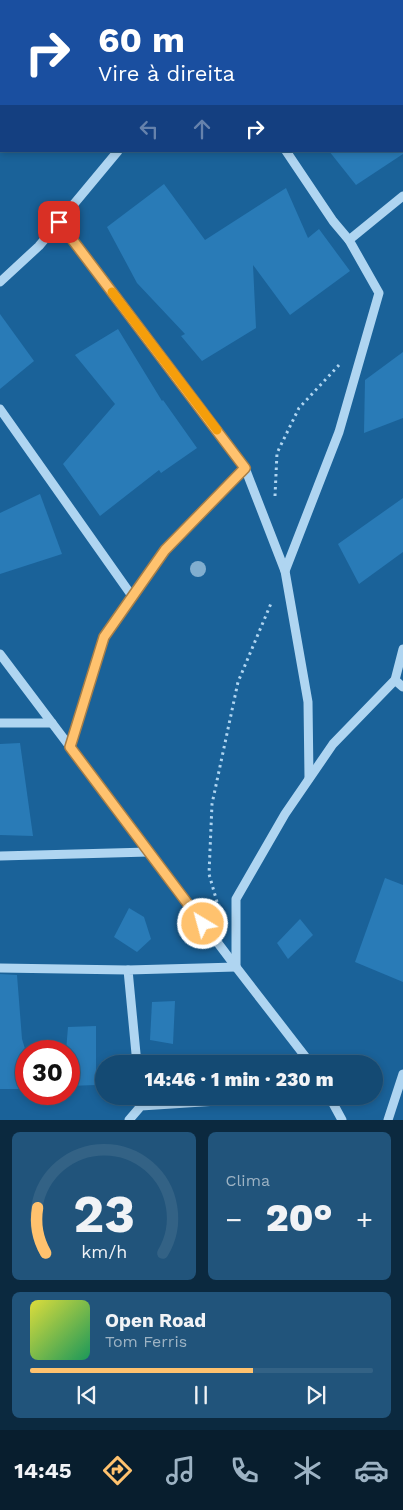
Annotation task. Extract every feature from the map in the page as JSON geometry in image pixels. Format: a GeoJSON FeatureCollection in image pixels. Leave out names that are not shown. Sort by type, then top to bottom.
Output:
{"type":"FeatureCollection","features":[{"type":"Feature","properties":{"kind":"street"},"geometry":{"type":"LineString","coordinates":[[0,282],[39,246],[117,152]]}},
{"type":"Feature","properties":{"kind":"street"},"geometry":{"type":"LineString","coordinates":[[285,570],[339,432],[380,292],[349,240],[287,152]]}},
{"type":"Feature","properties":{"kind":"street"},"geometry":{"type":"LineString","coordinates":[[349,240],[403,196]]}},
{"type":"Feature","properties":{"kind":"street"},"geometry":{"type":"LineString","coordinates":[[59,222],[245,468],[285,570],[308,702],[309,778]]}},
{"type":"Feature","properties":{"kind":"street"},"geometry":{"type":"LineString","coordinates":[[0,409],[132,596]]}},
{"type":"Feature","properties":{"kind":"street"},"geometry":{"type":"LineString","coordinates":[[70,747],[104,637],[165,550],[245,468]]}},
{"type":"Feature","properties":{"kind":"street"},"geometry":{"type":"LineString","coordinates":[[236,967],[236,899],[285,814],[333,744],[395,680],[403,649]]}},
{"type":"Feature","properties":{"kind":"street"},"geometry":{"type":"LineString","coordinates":[[0,654],[304,1055]]}},
{"type":"Feature","properties":{"kind":"street"},"geometry":{"type":"LineString","coordinates":[[395,680],[403,688]]}},
{"type":"Feature","properties":{"kind":"street"},"geometry":{"type":"LineString","coordinates":[[0,723],[52,724]]}},
{"type":"Feature","properties":{"kind":"street"},"geometry":{"type":"LineString","coordinates":[[0,856],[149,852]]}},
{"type":"Feature","properties":{"kind":"street"},"geometry":{"type":"LineString","coordinates":[[0,968],[128,970],[236,967]]}},
{"type":"Feature","properties":{"kind":"street"},"geometry":{"type":"LineString","coordinates":[[128,970],[136,1055]]}},
{"type":"Feature","properties":{"kind":"street"},"geometry":{"type":"LineString","coordinates":[[388,1120],[403,1074]]}},
{"type":"Feature","properties":{"kind":"street"},"geometry":{"type":"LineString","coordinates":[[129,1120],[141,1106],[156,1105]]}},
{"type":"Feature","properties":{"kind":"street"},"geometry":{"type":"LineString","coordinates":[[334,1105],[342,1120]]}},
{"type":"Feature","properties":{"kind":"path"},"geometry":{"type":"LineString","coordinates":[[275,502],[277,453],[300,408],[338,365],[341,357]]}},
{"type":"Feature","properties":{"kind":"path"},"geometry":{"type":"LineString","coordinates":[[220,911],[209,874],[212,804],[238,682],[285,570]]}},
{"type":"Feature","properties":{"kind":"building"},"geometry":{"type":"Polygon","coordinates":[[[330,152],[403,152],[403,154],[356,185],[330,152]]]}},
{"type":"Feature","properties":{"kind":"building"},"geometry":{"type":"Polygon","coordinates":[[[164,184],[205,240],[286,188],[308,238],[319,229],[350,271],[290,315],[253,265],[256,328],[202,361],[181,336],[185,334],[137,283],[107,227],[164,184]]]}},
{"type":"Feature","properties":{"kind":"building"},"geometry":{"type":"Polygon","coordinates":[[[0,314],[34,361],[0,389],[0,314]]]}},
{"type":"Feature","properties":{"kind":"building"},"geometry":{"type":"Polygon","coordinates":[[[118,329],[162,401],[197,448],[161,473],[159,470],[100,516],[63,464],[115,404],[75,355],[118,329]]]}},
{"type":"Feature","properties":{"kind":"building"},"geometry":{"type":"Polygon","coordinates":[[[403,352],[403,418],[364,433],[365,380],[403,352]]]}},
{"type":"Feature","properties":{"kind":"building"},"geometry":{"type":"Polygon","coordinates":[[[40,494],[62,554],[0,574],[0,513],[40,494]]]}},
{"type":"Feature","properties":{"kind":"building"},"geometry":{"type":"Polygon","coordinates":[[[403,498],[403,552],[359,584],[338,544],[403,498]]]}},
{"type":"Feature","properties":{"kind":"building"},"geometry":{"type":"Polygon","coordinates":[[[20,743],[33,836],[0,835],[0,744],[20,743]]]}},
{"type":"Feature","properties":{"kind":"building"},"geometry":{"type":"Polygon","coordinates":[[[385,878],[403,885],[403,982],[355,962],[385,878]]]}},
{"type":"Feature","properties":{"kind":"building"},"geometry":{"type":"Polygon","coordinates":[[[129,908],[144,917],[151,939],[137,952],[114,937],[129,908]]]}},
{"type":"Feature","properties":{"kind":"building"},"geometry":{"type":"Polygon","coordinates":[[[300,919],[313,935],[288,959],[277,943],[300,919]]]}},
{"type":"Feature","properties":{"kind":"building"},"geometry":{"type":"Polygon","coordinates":[[[0,974],[17,975],[22,1040],[15,1040],[15,1089],[0,1089],[0,974]]]}},
{"type":"Feature","properties":{"kind":"building"},"geometry":{"type":"Polygon","coordinates":[[[175,1001],[173,1044],[150,1040],[152,1002],[175,1001]]]}},
{"type":"Feature","properties":{"kind":"building"},"geometry":{"type":"Polygon","coordinates":[[[96,1026],[95,1085],[80,1086],[80,1040],[67,1040],[68,1027],[96,1026]]]}},
{"type":"Feature","properties":{"kind":"slow traffic"},"geometry":{"type":"LineString","coordinates":[[112,292],[217,430]]}},
{"type":"Feature","properties":{"kind":"route"},"geometry":{"type":"LineString","coordinates":[[59,222],[245,468],[165,550],[104,637],[70,747],[203,924]]}}]}
